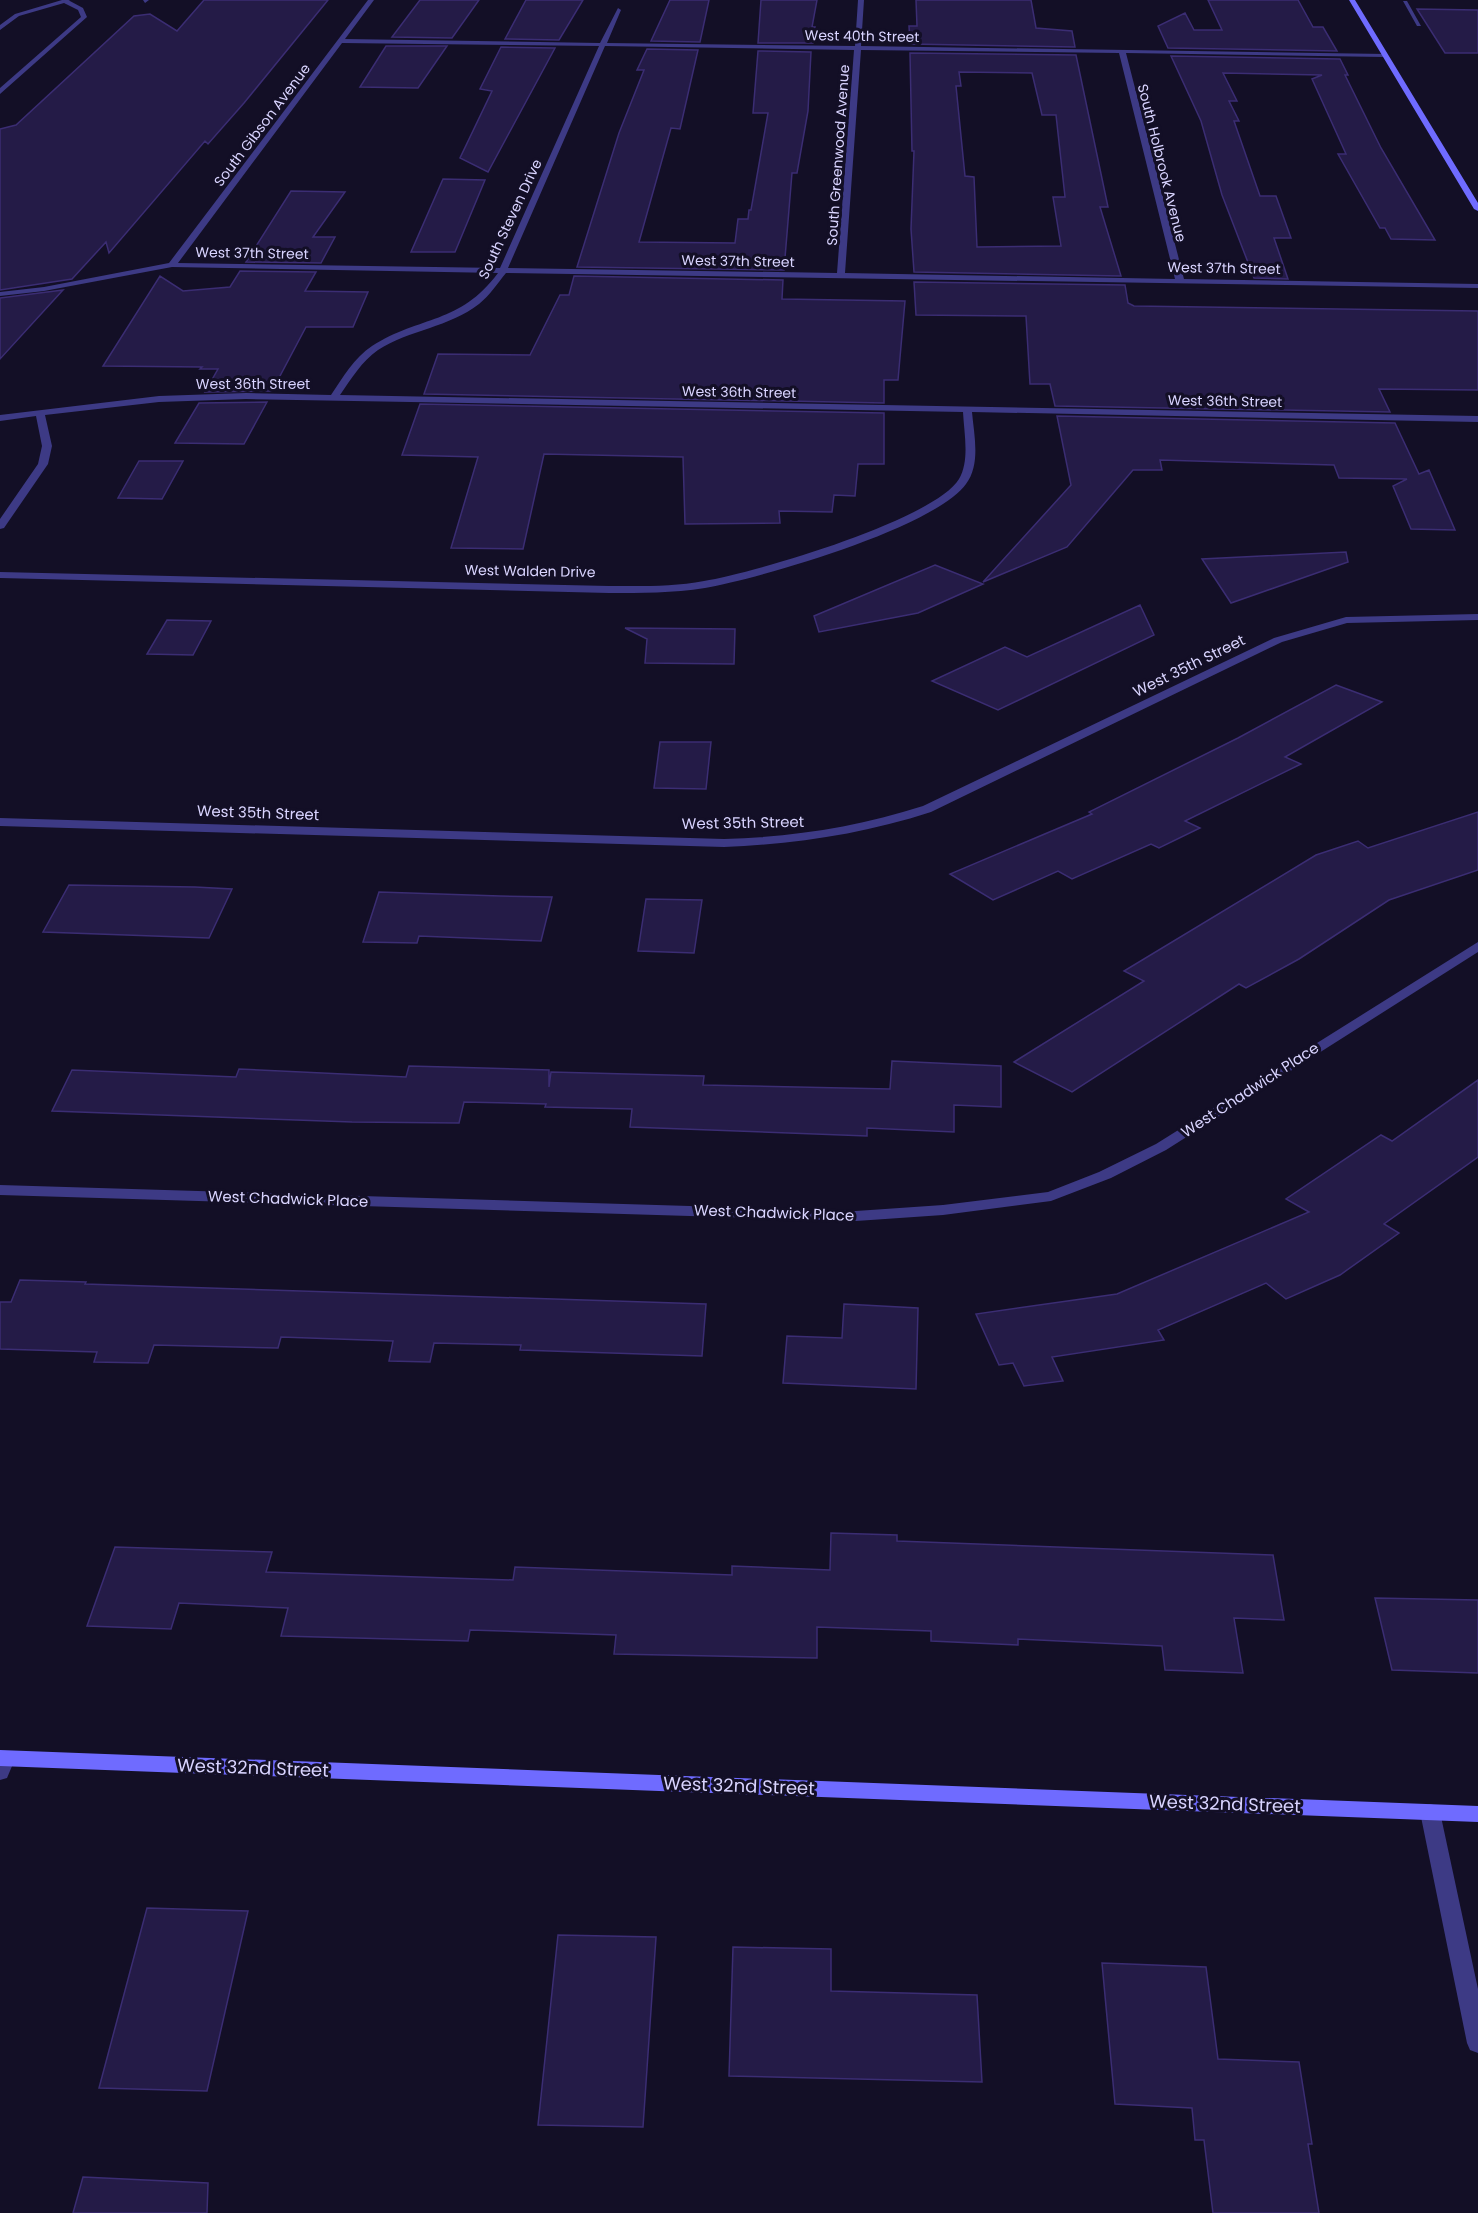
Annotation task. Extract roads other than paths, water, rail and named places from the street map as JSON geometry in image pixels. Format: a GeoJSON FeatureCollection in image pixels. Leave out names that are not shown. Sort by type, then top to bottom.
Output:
{"type":"FeatureCollection","features":[{"type":"Feature","properties":{"kind":"street","name":"South Gibson Avenue"},"geometry":{"type":"LineString","coordinates":[[172,265],[371,0]]}},
{"type":"Feature","properties":{"kind":"street","name":"South Greenwood Avenue"},"geometry":{"type":"LineString","coordinates":[[842,276],[861,0]]}},
{"type":"Feature","properties":{"kind":"street"},"geometry":{"type":"LineString","coordinates":[[1352,0],[1478,209]]}},
{"type":"Feature","properties":{"kind":"street"},"geometry":{"type":"LineString","coordinates":[[0,28],[17,15],[66,1],[81,9],[84,17],[0,92]]}},
{"type":"Feature","properties":{"kind":"street"},"geometry":{"type":"LineString","coordinates":[[1405,2],[1419,25]]}},
{"type":"Feature","properties":{"kind":"street","name":"South Steven Drive"},"geometry":{"type":"LineString","coordinates":[[333,398],[358,363],[374,348],[462,312],[487,295],[503,271],[618,10]]}},
{"type":"Feature","properties":{"kind":"street","name":"West 40th Street"},"geometry":{"type":"LineString","coordinates":[[340,41],[1384,55]]}},
{"type":"Feature","properties":{"kind":"street","name":"South Holbrook Avenue"},"geometry":{"type":"LineString","coordinates":[[1122,51],[1180,281]]}},
{"type":"Feature","properties":{"kind":"street","name":"West 37th Street"},"geometry":{"type":"LineString","coordinates":[[0,294],[44,290],[172,265],[1478,286]]}},
{"type":"Feature","properties":{"kind":"street","name":"West 36th Street"},"geometry":{"type":"LineString","coordinates":[[0,418],[206,396],[1478,419]]}},
{"type":"Feature","properties":{"kind":"street","name":"West Walden Drive"},"geometry":{"type":"LineString","coordinates":[[0,575],[578,588],[703,585],[784,566],[859,539],[927,509],[960,485],[967,473],[970,458],[967,410]]}},
{"type":"Feature","properties":{"kind":"street"},"geometry":{"type":"LineString","coordinates":[[0,526],[44,464],[47,446],[40,413]]}},
{"type":"Feature","properties":{"kind":"street","name":"West 35th Street"},"geometry":{"type":"LineString","coordinates":[[0,822],[724,843],[785,842],[825,837],[881,825],[927,809],[1278,640],[1346,620],[1478,617]]}},
{"type":"Feature","properties":{"kind":"street","name":"West Chadwick Place"},"geometry":{"type":"LineString","coordinates":[[0,1190],[856,1216],[995,1204],[1051,1196],[1105,1175],[1161,1147],[1478,946]]}},
{"type":"Feature","properties":{"kind":"street","name":"West 32nd Street"},"geometry":{"type":"LineString","coordinates":[[2,1763],[1478,1814]]}},
{"type":"Feature","properties":{"kind":"street"},"geometry":{"type":"LineString","coordinates":[[1430,1812],[1478,2043]]}}]}
